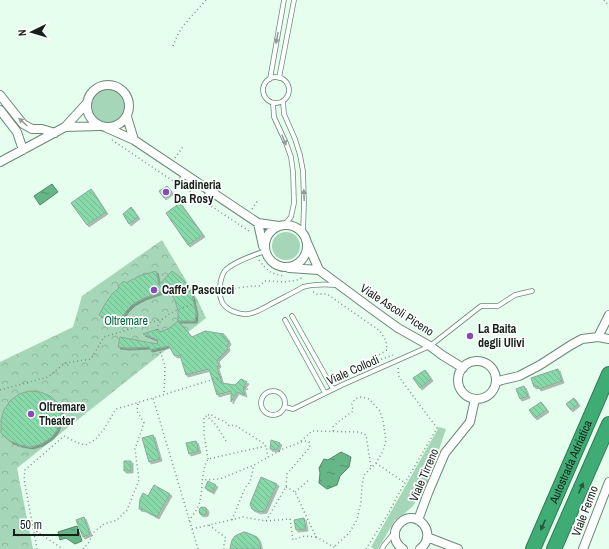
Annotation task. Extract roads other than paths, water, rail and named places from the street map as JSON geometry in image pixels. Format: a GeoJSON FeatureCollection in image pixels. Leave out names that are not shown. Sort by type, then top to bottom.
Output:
{"type":"FeatureCollection","features":[{"type":"Feature","properties":{"kind":"highway","name":"Autostrada Adriatica"},"geometry":{"type":"LineString","coordinates":[[533,549],[609,374]]}},
{"type":"Feature","properties":{"kind":"highway","name":"Autostrada Adriatica"},"geometry":{"type":"LineString","coordinates":[[554,549],[609,424]]}},
{"type":"Feature","properties":{"kind":"street"},"geometry":{"type":"LineString","coordinates":[[0,162],[65,127],[86,104],[90,93],[99,86],[116,86],[126,95],[129,102],[129,110],[127,116],[118,125],[113,127],[65,127]]}},
{"type":"Feature","properties":{"kind":"street"},"geometry":{"type":"LineString","coordinates":[[0,95],[23,124],[32,128],[55,133]]}},
{"type":"Feature","properties":{"kind":"street"},"geometry":{"type":"LineString","coordinates":[[86,104],[89,117],[93,122],[134,140],[258,223],[290,225],[295,227],[305,237],[307,247],[306,253],[298,264],[285,268]]}},
{"type":"Feature","properties":{"kind":"street"},"geometry":{"type":"LineString","coordinates":[[0,110],[17,132],[23,150]]}},
{"type":"Feature","properties":{"kind":"street"},"geometry":{"type":"LineString","coordinates":[[127,116],[134,140]]}},
{"type":"Feature","properties":{"kind":"street"},"geometry":{"type":"LineString","coordinates":[[258,223],[267,257],[272,263],[285,268],[315,270]]}},
{"type":"Feature","properties":{"kind":"street"},"geometry":{"type":"LineString","coordinates":[[265,251],[265,238],[268,233],[273,228],[282,225]]}},
{"type":"Feature","properties":{"kind":"street","name":"Viale Ascoli Piceno"},"geometry":{"type":"LineString","coordinates":[[305,237],[315,270],[398,328],[430,346],[463,368]]}},
{"type":"Feature","properties":{"kind":"street"},"geometry":{"type":"LineString","coordinates":[[598,337],[609,315]]}},
{"type":"Feature","properties":{"kind":"street"},"geometry":{"type":"LineString","coordinates":[[496,382],[520,376],[540,365],[571,344],[582,339],[598,337],[609,339]]}},
{"type":"Feature","properties":{"kind":"street"},"geometry":{"type":"LineString","coordinates":[[473,362],[479,362],[490,366],[496,376],[496,382],[495,388],[491,393],[481,399],[475,399],[469,397],[461,390],[459,379],[463,368],[473,362]]}},
{"type":"Feature","properties":{"kind":"street","name":"Viale Tirreno"},"geometry":{"type":"LineString","coordinates":[[418,520],[445,452],[470,422],[475,399]]}},
{"type":"Feature","properties":{"kind":"street","name":"Viale Fermo"},"geometry":{"type":"LineString","coordinates":[[583,549],[609,482]]}},
{"type":"Feature","properties":{"kind":"street"},"geometry":{"type":"LineString","coordinates":[[403,549],[397,543],[395,538],[396,528],[403,520],[413,518],[418,520],[426,527],[426,542],[420,549]]}},
{"type":"Feature","properties":{"kind":"street"},"geometry":{"type":"LineString","coordinates":[[427,537],[458,549]]}},
{"type":"Feature","properties":{"kind":"lane"},"geometry":{"type":"LineString","coordinates":[[270,79],[279,78],[285,81],[289,87],[288,97],[283,102],[273,103],[267,100],[264,93],[264,85],[270,79],[284,0]]}},
{"type":"Feature","properties":{"kind":"lane"},"geometry":{"type":"LineString","coordinates":[[279,78],[294,0]]}},
{"type":"Feature","properties":{"kind":"lane"},"geometry":{"type":"LineString","coordinates":[[283,102],[284,114],[295,140],[303,171],[305,237]]}},
{"type":"Feature","properties":{"kind":"lane"},"geometry":{"type":"LineString","coordinates":[[273,103],[274,117],[291,158],[293,172],[294,203],[291,216],[282,225]]}},
{"type":"Feature","properties":{"kind":"lane"},"geometry":{"type":"LineString","coordinates":[[178,184],[185,175]]}},
{"type":"Feature","properties":{"kind":"lane"},"geometry":{"type":"LineString","coordinates":[[203,200],[210,191]]}},
{"type":"Feature","properties":{"kind":"lane"},"geometry":{"type":"LineString","coordinates":[[265,251],[236,263],[225,271],[221,280],[220,291],[222,302],[229,310],[248,314],[258,311],[303,287],[312,284],[338,285]]}},
{"type":"Feature","properties":{"kind":"lane","name":"Viale Collodi"},"geometry":{"type":"LineString","coordinates":[[285,407],[293,409],[333,389],[430,346],[481,306],[498,306],[515,295],[532,291]]}},
{"type":"Feature","properties":{"kind":"lane"},"geometry":{"type":"LineString","coordinates":[[292,316],[333,389]]}},
{"type":"Feature","properties":{"kind":"lane"},"geometry":{"type":"LineString","coordinates":[[284,320],[325,393]]}},
{"type":"Feature","properties":{"kind":"lane"},"geometry":{"type":"LineString","coordinates":[[269,392],[280,393],[285,399],[285,407],[276,415],[268,414],[262,408],[261,404],[263,396],[269,392]]}},
{"type":"Feature","properties":{"kind":"lane"},"geometry":{"type":"LineString","coordinates":[[382,549],[395,533]]}},
{"type":"Feature","properties":{"kind":"water"},"geometry":{"type":"Polygon","coordinates":[[[52,184],[58,192],[40,205],[34,196],[52,184]]]}},
{"type":"Feature","properties":{"kind":"water"},"geometry":{"type":"Polygon","coordinates":[[[341,452],[351,457],[349,467],[340,476],[337,485],[327,489],[319,483],[319,468],[324,459],[328,460],[341,452]]]}},
{"type":"Feature","properties":{"kind":"water"},"geometry":{"type":"Polygon","coordinates":[[[77,526],[82,541],[75,544],[66,538],[60,540],[58,532],[77,526]]]}},
{"type":"Feature","properties":{"kind":"place","name":"Piadineria Da Rosy"},"geometry":{"type":"Point","coordinates":[166,192]}},
{"type":"Feature","properties":{"kind":"place","name":"Caffe' Pascucci"},"geometry":{"type":"Point","coordinates":[154,290]}},
{"type":"Feature","properties":{"kind":"place","name":"La Baita degli Ulivi"},"geometry":{"type":"Point","coordinates":[470,336]}},
{"type":"Feature","properties":{"kind":"place","name":"Oltremare Theater"},"geometry":{"type":"Point","coordinates":[31,414]}},
{"type":"Feature","properties":{"kind":"park label","name":"Oltremare"},"geometry":{"type":"Point","coordinates":[126,321]}}]}
